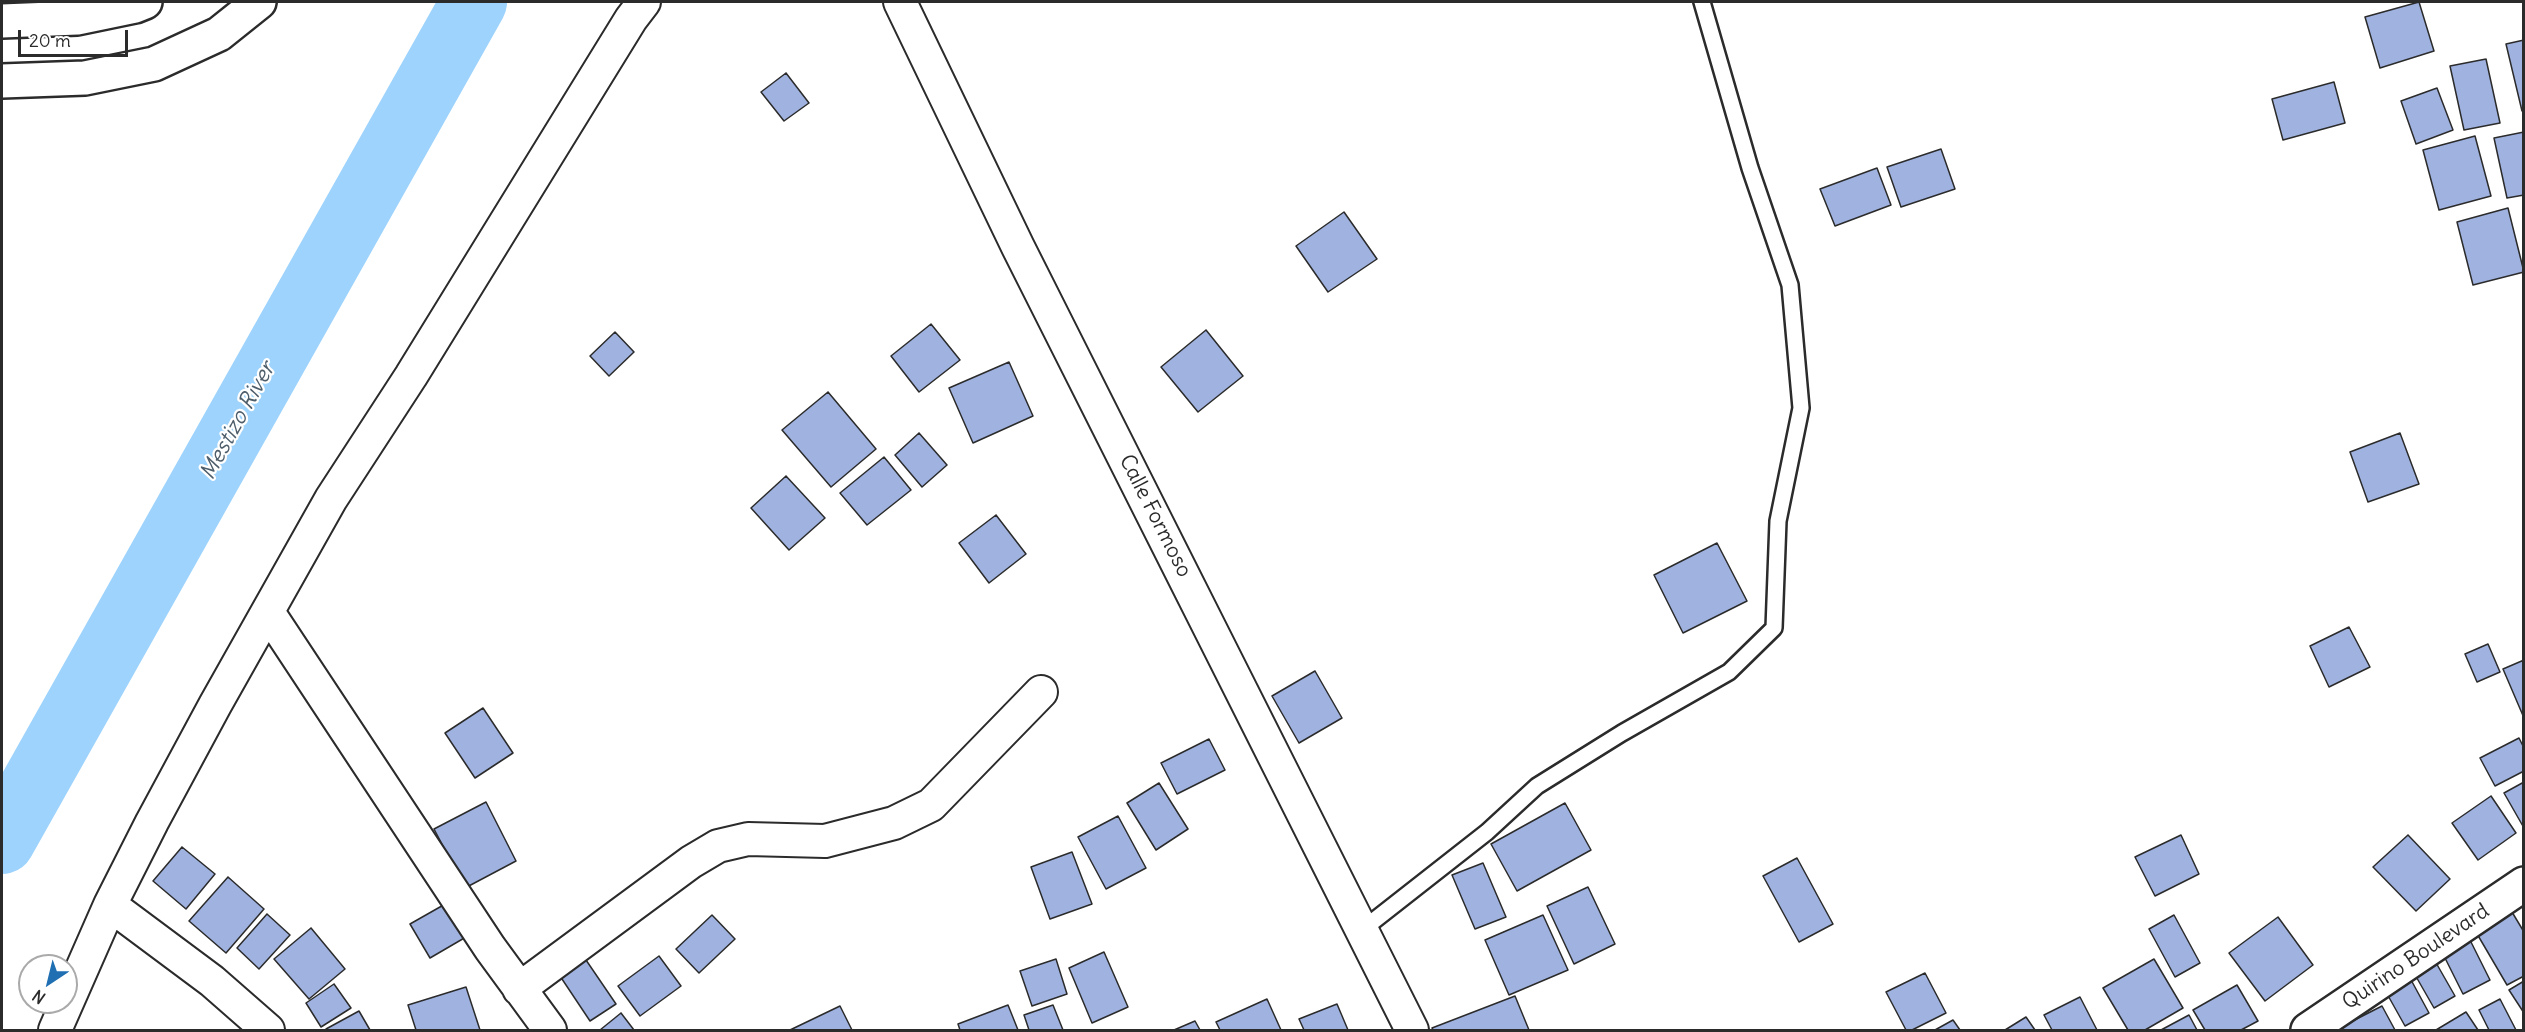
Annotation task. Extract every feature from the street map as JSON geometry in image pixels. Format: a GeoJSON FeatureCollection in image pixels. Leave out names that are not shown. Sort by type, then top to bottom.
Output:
{"type":"FeatureCollection","features":[{"type":"Feature","properties":{"kind":"main road"},"geometry":{"type":"LineString","coordinates":[[2,21],[77,18],[145,2]]}},
{"type":"Feature","properties":{"kind":"main road"},"geometry":{"type":"LineString","coordinates":[[2,81],[85,78],[154,64],[219,34],[259,2]]}},
{"type":"Feature","properties":{"kind":"main road","name":"Quirino Boulevard"},"geometry":{"type":"LineString","coordinates":[[2308,1030],[2523,884]]}},
{"type":"Feature","properties":{"kind":"street"},"geometry":{"type":"LineString","coordinates":[[55,1030],[110,905],[157,812],[332,499],[418,366],[631,19],[644,2]]}},
{"type":"Feature","properties":{"kind":"street","name":"Calle Formoso"},"geometry":{"type":"LineString","coordinates":[[900,2],[1018,247],[1412,1030]]}},
{"type":"Feature","properties":{"kind":"street"},"geometry":{"type":"LineString","coordinates":[[268,612],[490,948],[550,1030]]}},
{"type":"Feature","properties":{"kind":"street"},"geometry":{"type":"LineString","coordinates":[[519,989],[691,862],[718,846],[748,838],[825,841],[894,823],[931,805],[1041,692]]}},
{"type":"Feature","properties":{"kind":"street"},"geometry":{"type":"LineString","coordinates":[[110,905],[212,981],[268,1030]]}},
{"type":"Feature","properties":{"kind":"lane"},"geometry":{"type":"LineString","coordinates":[[1362,930],[1487,832],[1537,786],[1622,733],[1729,672],[1774,628],[1778,521],[1801,408],[1790,285],[1750,168],[1702,2]]}},
{"type":"Feature","properties":{"kind":"building"},"geometry":{"type":"Polygon","coordinates":[[[2419,2],[2434,51],[2380,68],[2365,17],[2419,2]]]}},
{"type":"Feature","properties":{"kind":"building"},"geometry":{"type":"Polygon","coordinates":[[[2524,40],[2524,110],[2522,111],[2506,44],[2524,40]]]}},
{"type":"Feature","properties":{"kind":"building"},"geometry":{"type":"Polygon","coordinates":[[[2486,59],[2500,123],[2464,130],[2450,66],[2486,59]]]}},
{"type":"Feature","properties":{"kind":"building"},"geometry":{"type":"Polygon","coordinates":[[[786,73],[809,103],[784,121],[761,92],[786,73]]]}},
{"type":"Feature","properties":{"kind":"building"},"geometry":{"type":"Polygon","coordinates":[[[2334,82],[2345,123],[2283,140],[2272,99],[2334,82]]]}},
{"type":"Feature","properties":{"kind":"building"},"geometry":{"type":"Polygon","coordinates":[[[2437,88],[2453,130],[2416,144],[2401,101],[2437,88]]]}},
{"type":"Feature","properties":{"kind":"building"},"geometry":{"type":"Polygon","coordinates":[[[2524,132],[2524,195],[2507,198],[2494,138],[2524,132]]]}},
{"type":"Feature","properties":{"kind":"building"},"geometry":{"type":"Polygon","coordinates":[[[2475,136],[2491,196],[2439,210],[2423,150],[2475,136]]]}},
{"type":"Feature","properties":{"kind":"building"},"geometry":{"type":"Polygon","coordinates":[[[1941,149],[1955,189],[1901,207],[1887,167],[1941,149]]]}},
{"type":"Feature","properties":{"kind":"building"},"geometry":{"type":"Polygon","coordinates":[[[1877,168],[1891,205],[1835,226],[1820,189],[1877,168]]]}},
{"type":"Feature","properties":{"kind":"building"},"geometry":{"type":"Polygon","coordinates":[[[2508,208],[2524,272],[2473,285],[2457,222],[2508,208]]]}},
{"type":"Feature","properties":{"kind":"building"},"geometry":{"type":"Polygon","coordinates":[[[1344,212],[1377,259],[1328,292],[1296,246],[1344,212]]]}},
{"type":"Feature","properties":{"kind":"building"},"geometry":{"type":"Polygon","coordinates":[[[931,324],[960,360],[919,392],[891,356],[931,324]]]}},
{"type":"Feature","properties":{"kind":"building"},"geometry":{"type":"Polygon","coordinates":[[[1206,330],[1243,376],[1198,412],[1161,367],[1206,330]]]}},
{"type":"Feature","properties":{"kind":"building"},"geometry":{"type":"Polygon","coordinates":[[[615,332],[634,352],[609,376],[590,356],[615,332]]]}},
{"type":"Feature","properties":{"kind":"building"},"geometry":{"type":"Polygon","coordinates":[[[1009,362],[1033,416],[973,443],[949,388],[1009,362]]]}},
{"type":"Feature","properties":{"kind":"building"},"geometry":{"type":"Polygon","coordinates":[[[828,392],[876,449],[831,487],[782,430],[828,392]]]}},
{"type":"Feature","properties":{"kind":"building"},"geometry":{"type":"Polygon","coordinates":[[[919,433],[947,465],[922,487],[895,455],[919,433]]]}},
{"type":"Feature","properties":{"kind":"building"},"geometry":{"type":"Polygon","coordinates":[[[2400,433],[2419,484],[2368,502],[2350,452],[2400,433]]]}},
{"type":"Feature","properties":{"kind":"building"},"geometry":{"type":"Polygon","coordinates":[[[884,457],[911,490],[867,525],[840,493],[884,457]]]}},
{"type":"Feature","properties":{"kind":"building"},"geometry":{"type":"Polygon","coordinates":[[[786,476],[825,518],[789,550],[751,508],[786,476]]]}},
{"type":"Feature","properties":{"kind":"building"},"geometry":{"type":"Polygon","coordinates":[[[996,515],[1026,554],[989,583],[959,543],[996,515]]]}},
{"type":"Feature","properties":{"kind":"building"},"geometry":{"type":"Polygon","coordinates":[[[1717,543],[1747,601],[1683,633],[1654,575],[1717,543]]]}},
{"type":"Feature","properties":{"kind":"building"},"geometry":{"type":"Polygon","coordinates":[[[2349,627],[2370,667],[2329,687],[2310,646],[2349,627]]]}},
{"type":"Feature","properties":{"kind":"building"},"geometry":{"type":"Polygon","coordinates":[[[2488,644],[2500,672],[2477,682],[2465,654],[2488,644]]]}},
{"type":"Feature","properties":{"kind":"building"},"geometry":{"type":"Polygon","coordinates":[[[2524,660],[2524,718],[2503,669],[2524,660]]]}},
{"type":"Feature","properties":{"kind":"building"},"geometry":{"type":"Polygon","coordinates":[[[1315,671],[1342,718],[1299,743],[1272,696],[1315,671]]]}},
{"type":"Feature","properties":{"kind":"building"},"geometry":{"type":"Polygon","coordinates":[[[483,708],[513,753],[475,778],[445,733],[483,708]]]}},
{"type":"Feature","properties":{"kind":"building"},"geometry":{"type":"Polygon","coordinates":[[[2519,738],[2524,748],[2524,771],[2495,786],[2480,758],[2519,738]]]}},
{"type":"Feature","properties":{"kind":"building"},"geometry":{"type":"Polygon","coordinates":[[[1209,739],[1225,770],[1177,794],[1161,763],[1209,739]]]}},
{"type":"Feature","properties":{"kind":"building"},"geometry":{"type":"Polygon","coordinates":[[[2524,782],[2524,828],[2504,793],[2524,782]]]}},
{"type":"Feature","properties":{"kind":"building"},"geometry":{"type":"Polygon","coordinates":[[[1159,783],[1188,829],[1156,850],[1127,803],[1159,783]]]}},
{"type":"Feature","properties":{"kind":"building"},"geometry":{"type":"Polygon","coordinates":[[[2491,796],[2516,833],[2478,860],[2452,823],[2491,796]]]}},
{"type":"Feature","properties":{"kind":"building"},"geometry":{"type":"Polygon","coordinates":[[[486,802],[516,861],[465,888],[434,829],[486,802]]]}},
{"type":"Feature","properties":{"kind":"building"},"geometry":{"type":"Polygon","coordinates":[[[1565,803],[1591,850],[1517,891],[1491,844],[1565,803]]]}},
{"type":"Feature","properties":{"kind":"building"},"geometry":{"type":"Polygon","coordinates":[[[1118,816],[1146,868],[1106,889],[1078,837],[1118,816]]]}},
{"type":"Feature","properties":{"kind":"building"},"geometry":{"type":"Polygon","coordinates":[[[2181,835],[2199,874],[2155,896],[2135,857],[2181,835]]]}},
{"type":"Feature","properties":{"kind":"building"},"geometry":{"type":"Polygon","coordinates":[[[2408,835],[2450,879],[2416,911],[2373,867],[2408,835]]]}},
{"type":"Feature","properties":{"kind":"building"},"geometry":{"type":"Polygon","coordinates":[[[182,847],[215,874],[186,909],[153,881],[182,847]]]}},
{"type":"Feature","properties":{"kind":"building"},"geometry":{"type":"Polygon","coordinates":[[[1072,852],[1092,904],[1050,919],[1031,867],[1072,852]]]}},
{"type":"Feature","properties":{"kind":"building"},"geometry":{"type":"Polygon","coordinates":[[[1797,858],[1833,924],[1799,942],[1763,876],[1797,858]]]}},
{"type":"Feature","properties":{"kind":"building"},"geometry":{"type":"Polygon","coordinates":[[[1483,863],[1506,917],[1475,929],[1452,875],[1483,863]]]}},
{"type":"Feature","properties":{"kind":"building"},"geometry":{"type":"Polygon","coordinates":[[[228,877],[264,909],[226,953],[189,921],[228,877]]]}},
{"type":"Feature","properties":{"kind":"building"},"geometry":{"type":"Polygon","coordinates":[[[1588,887],[1615,944],[1574,964],[1547,906],[1588,887]]]}},
{"type":"Feature","properties":{"kind":"building"},"geometry":{"type":"Polygon","coordinates":[[[447,903],[466,937],[430,958],[410,924],[447,903]]]}},
{"type":"Feature","properties":{"kind":"building"},"geometry":{"type":"Polygon","coordinates":[[[2509,907],[2524,932],[2524,976],[2507,985],[2473,927],[2509,907]]]}},
{"type":"Feature","properties":{"kind":"building"},"geometry":{"type":"Polygon","coordinates":[[[267,914],[290,935],[259,969],[237,948],[267,914]]]}},
{"type":"Feature","properties":{"kind":"building"},"geometry":{"type":"Polygon","coordinates":[[[712,915],[735,939],[699,973],[676,949],[712,915]]]}},
{"type":"Feature","properties":{"kind":"building"},"geometry":{"type":"Polygon","coordinates":[[[1543,915],[1568,970],[1509,995],[1485,940],[1543,915]]]}},
{"type":"Feature","properties":{"kind":"building"},"geometry":{"type":"Polygon","coordinates":[[[2174,915],[2200,963],[2175,977],[2149,929],[2174,915]]]}},
{"type":"Feature","properties":{"kind":"building"},"geometry":{"type":"Polygon","coordinates":[[[2278,917],[2313,965],[2265,1001],[2229,953],[2278,917]]]}},
{"type":"Feature","properties":{"kind":"building"},"geometry":{"type":"Polygon","coordinates":[[[311,928],[345,969],[309,999],[274,959],[311,928]]]}},
{"type":"Feature","properties":{"kind":"building"},"geometry":{"type":"Polygon","coordinates":[[[2470,940],[2490,980],[2463,994],[2443,954],[2470,940]]]}},
{"type":"Feature","properties":{"kind":"building"},"geometry":{"type":"Polygon","coordinates":[[[1104,952],[1128,1007],[1092,1023],[1069,968],[1104,952]]]}},
{"type":"Feature","properties":{"kind":"building"},"geometry":{"type":"Polygon","coordinates":[[[659,956],[681,986],[640,1016],[618,986],[659,956]]]}},
{"type":"Feature","properties":{"kind":"building"},"geometry":{"type":"Polygon","coordinates":[[[1056,959],[1067,994],[1032,1006],[1020,971],[1056,959]]]}},
{"type":"Feature","properties":{"kind":"building"},"geometry":{"type":"Polygon","coordinates":[[[2154,959],[2183,1008],[2145,1030],[2128,1030],[2103,988],[2154,959]]]}},
{"type":"Feature","properties":{"kind":"building"},"geometry":{"type":"Polygon","coordinates":[[[586,960],[616,1004],[590,1021],[560,976],[586,960]]]}},
{"type":"Feature","properties":{"kind":"building"},"geometry":{"type":"Polygon","coordinates":[[[2435,961],[2455,996],[2434,1008],[2414,973],[2435,961]]]}},
{"type":"Feature","properties":{"kind":"building"},"geometry":{"type":"Polygon","coordinates":[[[1925,973],[1946,1013],[1912,1030],[1906,1030],[1886,992],[1925,973]]]}},
{"type":"Feature","properties":{"kind":"building"},"geometry":{"type":"Polygon","coordinates":[[[2410,978],[2429,1013],[2405,1026],[2386,992],[2410,978]]]}},
{"type":"Feature","properties":{"kind":"building"},"geometry":{"type":"Polygon","coordinates":[[[2524,981],[2524,1013],[2509,990],[2524,981]]]}},
{"type":"Feature","properties":{"kind":"building"},"geometry":{"type":"Polygon","coordinates":[[[334,984],[351,1008],[321,1027],[306,1003],[334,984]]]}},
{"type":"Feature","properties":{"kind":"building"},"geometry":{"type":"Polygon","coordinates":[[[2237,985],[2258,1021],[2241,1030],[2205,1030],[2193,1010],[2237,985]]]}},
{"type":"Feature","properties":{"kind":"building"},"geometry":{"type":"Polygon","coordinates":[[[466,987],[480,1030],[416,1030],[408,1005],[466,987]]]}},
{"type":"Feature","properties":{"kind":"building"},"geometry":{"type":"Polygon","coordinates":[[[1515,996],[1529,1030],[1433,1030],[1432,1028],[1515,996]]]}},
{"type":"Feature","properties":{"kind":"building"},"geometry":{"type":"Polygon","coordinates":[[[2080,997],[2097,1030],[2052,1030],[2044,1015],[2080,997]]]}},
{"type":"Feature","properties":{"kind":"building"},"geometry":{"type":"Polygon","coordinates":[[[1267,999],[1281,1030],[1220,1030],[1216,1022],[1267,999]]]}},
{"type":"Feature","properties":{"kind":"building"},"geometry":{"type":"Polygon","coordinates":[[[2500,999],[2516,1030],[2489,1030],[2479,1010],[2500,999]]]}},
{"type":"Feature","properties":{"kind":"building"},"geometry":{"type":"Polygon","coordinates":[[[1337,1004],[1348,1030],[1304,1030],[1299,1019],[1337,1004]]]}},
{"type":"Feature","properties":{"kind":"building"},"geometry":{"type":"Polygon","coordinates":[[[1008,1005],[1018,1030],[960,1030],[958,1024],[1008,1005]]]}},
{"type":"Feature","properties":{"kind":"building"},"geometry":{"type":"Polygon","coordinates":[[[1053,1005],[1063,1030],[1029,1030],[1024,1015],[1053,1005]]]}},
{"type":"Feature","properties":{"kind":"building"},"geometry":{"type":"Polygon","coordinates":[[[840,1006],[852,1030],[790,1030],[840,1006]]]}},
{"type":"Feature","properties":{"kind":"building"},"geometry":{"type":"Polygon","coordinates":[[[2382,1006],[2395,1030],[2335,1030],[2382,1006]]]}},
{"type":"Feature","properties":{"kind":"building"},"geometry":{"type":"Polygon","coordinates":[[[359,1011],[370,1030],[326,1029],[359,1011]]]}},
{"type":"Feature","properties":{"kind":"building"},"geometry":{"type":"Polygon","coordinates":[[[2466,1012],[2478,1030],[2436,1030],[2466,1012]]]}},
{"type":"Feature","properties":{"kind":"building"},"geometry":{"type":"Polygon","coordinates":[[[621,1013],[634,1030],[600,1030],[621,1013]]]}},
{"type":"Feature","properties":{"kind":"building"},"geometry":{"type":"Polygon","coordinates":[[[2189,1015],[2197,1030],[2161,1030],[2189,1015]]]}},
{"type":"Feature","properties":{"kind":"building"},"geometry":{"type":"Polygon","coordinates":[[[2026,1017],[2035,1030],[2005,1030],[2026,1017]]]}},
{"type":"Feature","properties":{"kind":"building"},"geometry":{"type":"Polygon","coordinates":[[[1953,1020],[1960,1030],[1935,1030],[1953,1020]]]}},
{"type":"Feature","properties":{"kind":"building"},"geometry":{"type":"Polygon","coordinates":[[[1195,1021],[1200,1030],[1174,1030],[1195,1021]]]}},
{"type":"Feature","properties":{"kind":"waterway","name":"Mestizo River"},"geometry":{"type":"LineString","coordinates":[[2,841],[474,2]]}}]}
